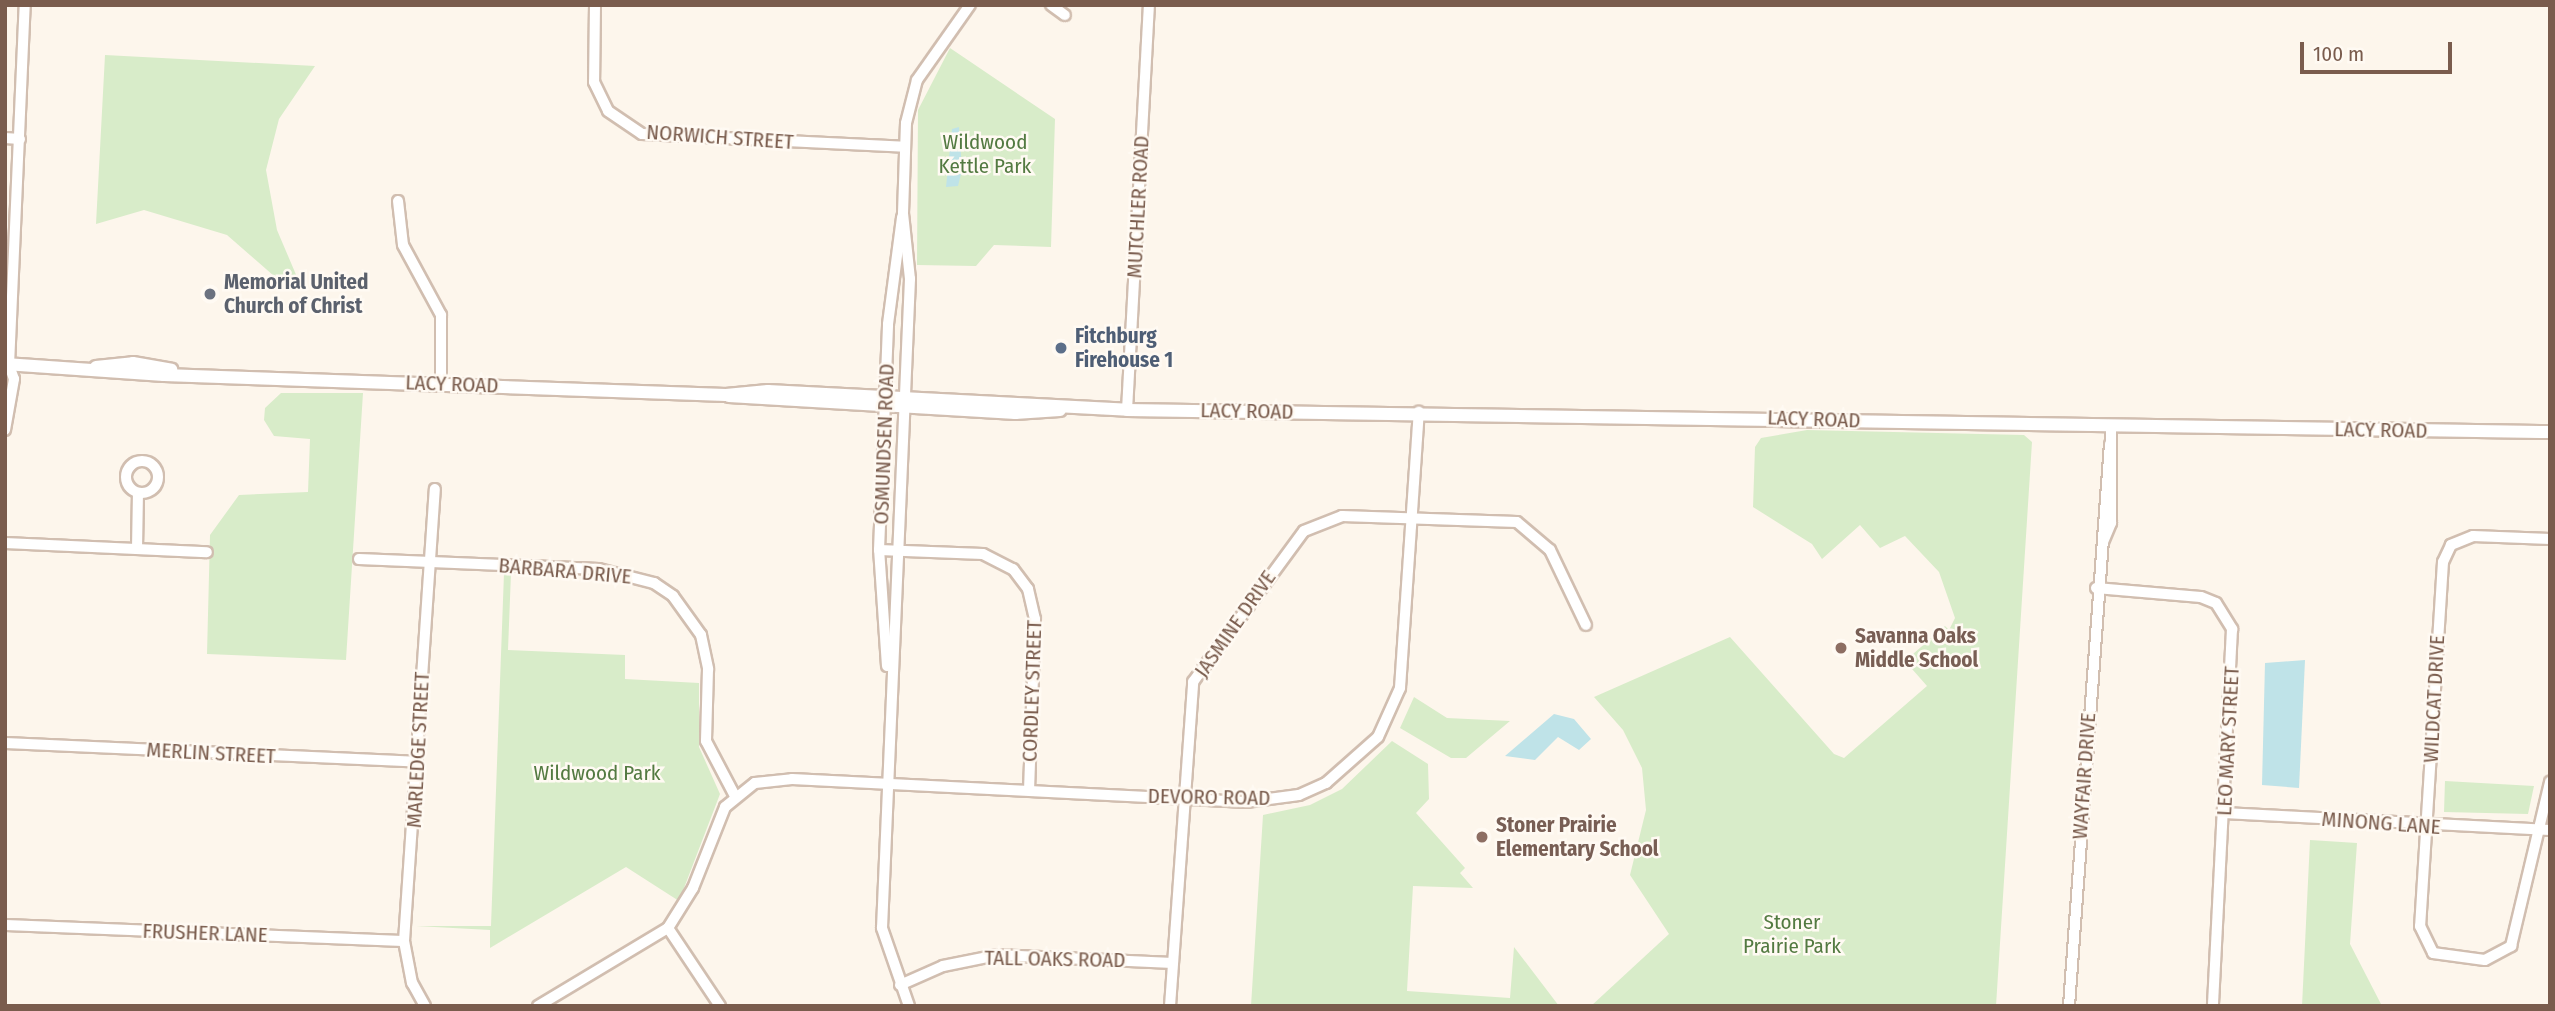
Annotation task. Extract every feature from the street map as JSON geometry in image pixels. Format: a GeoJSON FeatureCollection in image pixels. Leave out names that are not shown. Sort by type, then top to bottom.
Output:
{"type":"FeatureCollection","features":[{"type":"Feature","properties":{"kind":"street"},"geometry":{"type":"LineString","coordinates":[[5,430],[6,408],[13,379],[6,367],[25,5]]}},
{"type":"Feature","properties":{"kind":"street","name":"NORWICH STREET"},"geometry":{"type":"LineString","coordinates":[[595,5],[594,82],[608,111],[634,130],[666,137],[905,147]]}},
{"type":"Feature","properties":{"kind":"street","name":"OSMUNDSEN ROAD"},"geometry":{"type":"LineString","coordinates":[[909,1006],[882,928],[889,676],[898,550],[909,307],[903,213],[905,147],[917,80],[970,5]]}},
{"type":"Feature","properties":{"kind":"street"},"geometry":{"type":"LineString","coordinates":[[1051,5],[1065,15]]}},
{"type":"Feature","properties":{"kind":"street","name":"MUTCHLER ROAD"},"geometry":{"type":"LineString","coordinates":[[1127,410],[1149,5]]}},
{"type":"Feature","properties":{"kind":"street"},"geometry":{"type":"LineString","coordinates":[[5,138],[20,139]]}},
{"type":"Feature","properties":{"kind":"street"},"geometry":{"type":"LineString","coordinates":[[398,201],[403,245],[441,315],[441,383]]}},
{"type":"Feature","properties":{"kind":"street","name":"OSMUNDSEN ROAD"},"geometry":{"type":"LineString","coordinates":[[889,676],[879,550],[890,306],[903,213]]}},
{"type":"Feature","properties":{"kind":"street"},"geometry":{"type":"LineString","coordinates":[[890,306],[909,307]]}},
{"type":"Feature","properties":{"kind":"street","name":"LACY ROAD"},"geometry":{"type":"LineString","coordinates":[[6,367],[89,370],[133,363],[178,373],[1127,410],[1419,412],[2111,427],[2550,432]]}},
{"type":"Feature","properties":{"kind":"street","name":"DEVORO ROAD"},"geometry":{"type":"LineString","coordinates":[[735,796],[769,780],[1029,789],[1255,802],[1299,795],[1341,773],[1378,737],[1404,674],[1419,412]]}},
{"type":"Feature","properties":{"kind":"street","name":"WAYFAIR DRIVE"},"geometry":{"type":"LineString","coordinates":[[2069,1006],[2096,588],[2101,546],[2111,523],[2111,427]]}},
{"type":"Feature","properties":{"kind":"street","name":"MARLEDGE STREET"},"geometry":{"type":"LineString","coordinates":[[425,1006],[412,984],[404,941],[435,489]]}},
{"type":"Feature","properties":{"kind":"street"},"geometry":{"type":"LineString","coordinates":[[137,549],[138,493]]}},
{"type":"Feature","properties":{"kind":"street","name":"JASMINE DRIVE"},"geometry":{"type":"LineString","coordinates":[[1170,1006],[1193,682],[1294,542],[1326,519],[1492,518],[1527,527],[1550,550],[1586,625]]}},
{"type":"Feature","properties":{"kind":"street","name":"WILDCAT DRIVE"},"geometry":{"type":"LineString","coordinates":[[2544,831],[2505,953],[2485,960],[2433,953],[2420,926],[2443,562],[2451,545],[2473,536],[2550,539]]}},
{"type":"Feature","properties":{"kind":"street"},"geometry":{"type":"LineString","coordinates":[[5,544],[207,552]]}},
{"type":"Feature","properties":{"kind":"street","name":"CORDLEY STREET"},"geometry":{"type":"LineString","coordinates":[[879,550],[983,554],[1013,569],[1028,589],[1035,619],[1029,789]]}},
{"type":"Feature","properties":{"kind":"street","name":"BARBARA DRIVE"},"geometry":{"type":"LineString","coordinates":[[359,559],[623,572],[673,596],[701,635],[708,669],[706,741],[735,796]]}},
{"type":"Feature","properties":{"kind":"street","name":"LEO MARY STREET"},"geometry":{"type":"LineString","coordinates":[[2096,588],[2201,597],[2226,615],[2233,640],[2213,1006]]}},
{"type":"Feature","properties":{"kind":"street","name":"MERLIN STREET"},"geometry":{"type":"LineString","coordinates":[[5,743],[416,762]]}},
{"type":"Feature","properties":{"kind":"street"},"geometry":{"type":"LineString","coordinates":[[2544,831],[2550,782]]}},
{"type":"Feature","properties":{"kind":"street"},"geometry":{"type":"LineString","coordinates":[[538,1006],[668,928],[735,796]]}},
{"type":"Feature","properties":{"kind":"street","name":"MINONG LANE"},"geometry":{"type":"LineString","coordinates":[[2224,813],[2544,831],[2550,836]]}},
{"type":"Feature","properties":{"kind":"street","name":"FRUSHER LANE"},"geometry":{"type":"LineString","coordinates":[[5,925],[404,941]]}},
{"type":"Feature","properties":{"kind":"street"},"geometry":{"type":"LineString","coordinates":[[668,928],[720,1006]]}},
{"type":"Feature","properties":{"kind":"street","name":"TALL OAKS ROAD"},"geometry":{"type":"LineString","coordinates":[[900,985],[943,966],[997,955],[1173,963]]}},
{"type":"Feature","properties":{"kind":"green space","name":"Wildwood Kettle Park"},"geometry":{"type":"Polygon","coordinates":[[[950,48],[1055,119],[1051,247],[994,245],[976,266],[917,265],[918,110],[950,48]]]}},
{"type":"Feature","properties":{"kind":"green space"},"geometry":{"type":"Polygon","coordinates":[[[105,55],[315,66],[279,119],[266,170],[277,230],[300,284],[274,276],[227,235],[144,210],[96,224],[105,55]]]}},
{"type":"Feature","properties":{"kind":"green space"},"geometry":{"type":"Polygon","coordinates":[[[281,393],[363,393],[346,660],[207,654],[210,535],[239,495],[308,492],[310,439],[274,436],[264,420],[265,408],[281,393]]]}},
{"type":"Feature","properties":{"kind":"green space","name":"Savanna Oaks Middle School"},"geometry":{"type":"Polygon","coordinates":[[[1807,430],[2024,435],[2032,442],[1996,1006],[1591,1006],[1669,934],[1630,875],[1646,810],[1642,768],[1623,730],[1594,697],[1730,637],[1834,754],[1844,758],[1927,686],[1905,661],[1945,626],[1949,630],[1955,618],[1939,572],[1905,536],[1880,548],[1860,525],[1822,559],[1812,544],[1753,507],[1755,447],[1761,438],[1807,430]]]}},
{"type":"Feature","properties":{"kind":"green space","name":"Wildwood Park"},"geometry":{"type":"Polygon","coordinates":[[[504,573],[511,573],[508,650],[625,655],[625,679],[699,683],[699,747],[720,794],[679,901],[626,867],[490,948],[490,930],[416,926],[491,926],[504,573]]]}},
{"type":"Feature","properties":{"kind":"green space"},"geometry":{"type":"Polygon","coordinates":[[[1414,697],[1447,718],[1510,721],[1466,758],[1451,758],[1400,728],[1414,697]]]}},
{"type":"Feature","properties":{"kind":"green space"},"geometry":{"type":"Polygon","coordinates":[[[1392,741],[1428,764],[1429,799],[1416,813],[1465,868],[1460,873],[1473,888],[1413,886],[1407,991],[1510,998],[1514,947],[1559,1006],[1251,1006],[1263,815],[1310,805],[1342,789],[1392,741]]]}},
{"type":"Feature","properties":{"kind":"green space"},"geometry":{"type":"Polygon","coordinates":[[[2445,781],[2534,786],[2528,814],[2444,812],[2445,781]]]}},
{"type":"Feature","properties":{"kind":"green space"},"geometry":{"type":"Polygon","coordinates":[[[2310,840],[2357,843],[2350,944],[2382,1006],[2302,1006],[2310,840]]]}},
{"type":"Feature","properties":{"kind":"water"},"geometry":{"type":"Polygon","coordinates":[[[959,127],[962,170],[958,186],[946,187],[952,129],[959,127]]]}},
{"type":"Feature","properties":{"kind":"water"},"geometry":{"type":"Polygon","coordinates":[[[2305,660],[2299,788],[2262,785],[2265,663],[2305,660]]]}},
{"type":"Feature","properties":{"kind":"water"},"geometry":{"type":"Polygon","coordinates":[[[1554,714],[1574,719],[1591,739],[1579,750],[1558,737],[1535,760],[1505,756],[1554,714]]]}},
{"type":"Feature","properties":{"kind":"place","name":"Memorial United Church of Christ"},"geometry":{"type":"Point","coordinates":[210,294]}},
{"type":"Feature","properties":{"kind":"place","name":"Fitchburg Firehouse 1"},"geometry":{"type":"Point","coordinates":[1061,348]}},
{"type":"Feature","properties":{"kind":"place","name":"Savanna Oaks Middle School"},"geometry":{"type":"Point","coordinates":[1841,648]}},
{"type":"Feature","properties":{"kind":"place","name":"Stoner Prairie Elementary School"},"geometry":{"type":"Point","coordinates":[1482,837]}},
{"type":"Feature","properties":{"kind":"park label","name":"Stoner Prairie Park"},"geometry":{"type":"Point","coordinates":[1792,934]}}]}
